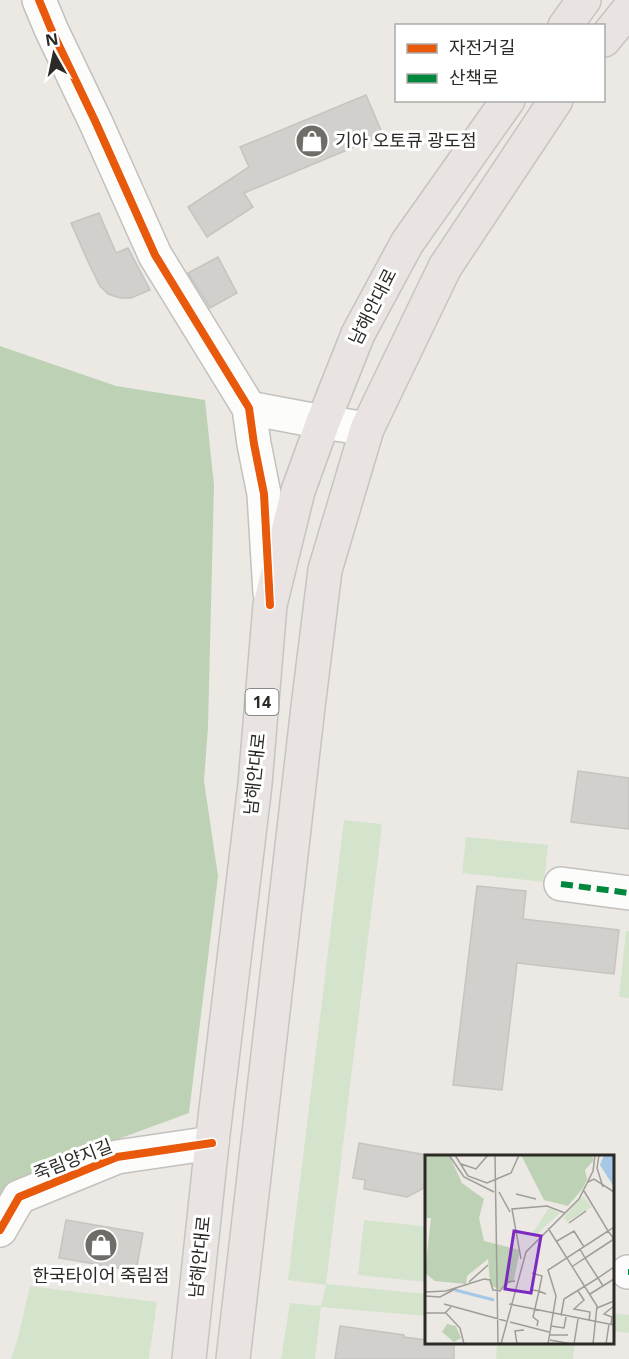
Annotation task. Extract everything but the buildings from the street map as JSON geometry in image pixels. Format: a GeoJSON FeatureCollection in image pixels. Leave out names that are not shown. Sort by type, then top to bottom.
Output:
{"type":"FeatureCollection","features":[{"type":"Feature","properties":{"kind":"main road"},"geometry":{"type":"LineString","coordinates":[[566,24],[584,0]]}},
{"type":"Feature","properties":{"kind":"main road"},"geometry":{"type":"LineString","coordinates":[[605,37],[629,9]]}},
{"type":"Feature","properties":{"kind":"main road","name":"남해안대로"},"geometry":{"type":"LineString","coordinates":[[189,1359],[255,784],[270,605],[298,491],[358,334],[407,243],[507,102]]}},
{"type":"Feature","properties":{"kind":"main road"},"geometry":{"type":"LineString","coordinates":[[233,1359],[325,570],[367,429],[445,267],[555,102]]}},
{"type":"Feature","properties":{"kind":"street"},"geometry":{"type":"LineString","coordinates":[[39,0],[155,255],[249,408],[264,494],[270,605]]}},
{"type":"Feature","properties":{"kind":"street"},"geometry":{"type":"LineString","coordinates":[[249,408],[367,429]]}},
{"type":"Feature","properties":{"kind":"street"},"geometry":{"type":"LineString","coordinates":[[561,884],[629,893]]}},
{"type":"Feature","properties":{"kind":"street","name":"죽림양지길"},"geometry":{"type":"LineString","coordinates":[[0,1230],[19,1197],[117,1157],[212,1143]]}},
{"type":"Feature","properties":{"kind":"green space"},"geometry":{"type":"Polygon","coordinates":[[[0,346],[116,386],[205,400],[214,485],[208,727],[204,781],[218,876],[189,1113],[64,1159],[14,1183],[0,1200],[0,346]]]}},
{"type":"Feature","properties":{"kind":"green space"},"geometry":{"type":"Polygon","coordinates":[[[344,820],[382,824],[326,1284],[425,1294],[425,1316],[321,1307],[315,1359],[281,1359],[290,1303],[321,1306],[326,1285],[288,1280],[344,820]]]}},
{"type":"Feature","properties":{"kind":"green space"},"geometry":{"type":"Polygon","coordinates":[[[466,837],[548,845],[544,882],[462,873],[466,837]]]}},
{"type":"Feature","properties":{"kind":"green space"},"geometry":{"type":"Polygon","coordinates":[[[626,931],[629,931],[629,998],[619,997],[626,931]]]}},
{"type":"Feature","properties":{"kind":"green space"},"geometry":{"type":"Polygon","coordinates":[[[364,1220],[422,1226],[425,1229],[425,1282],[358,1275],[364,1220]]]}},
{"type":"Feature","properties":{"kind":"green space"},"geometry":{"type":"Polygon","coordinates":[[[30,1286],[157,1302],[149,1359],[11,1359],[30,1286]]]}},
{"type":"Feature","properties":{"kind":"green space"},"geometry":{"type":"Polygon","coordinates":[[[614,1313],[629,1315],[629,1333],[614,1331],[614,1313]]]}},
{"type":"Feature","properties":{"kind":"green space"},"geometry":{"type":"Polygon","coordinates":[[[497,1344],[575,1344],[573,1359],[496,1359],[497,1344]]]}},
{"type":"Feature","properties":{"kind":"marked path"},"geometry":{"type":"LineString","coordinates":[[561,884],[629,893]]}},
{"type":"Feature","properties":{"kind":"cycle path"},"geometry":{"type":"LineString","coordinates":[[39,0],[155,255],[249,408],[264,494],[270,605]]}},
{"type":"Feature","properties":{"kind":"cycle path"},"geometry":{"type":"LineString","coordinates":[[0,1230],[19,1197],[117,1157],[212,1143]]}},
{"type":"Feature","properties":{"kind":"place","name":"기아 오토큐 광도점"},"geometry":{"type":"Point","coordinates":[312,141]}},
{"type":"Feature","properties":{"kind":"place","name":"한국타이어 죽림점"},"geometry":{"type":"Point","coordinates":[101,1245]}}]}
